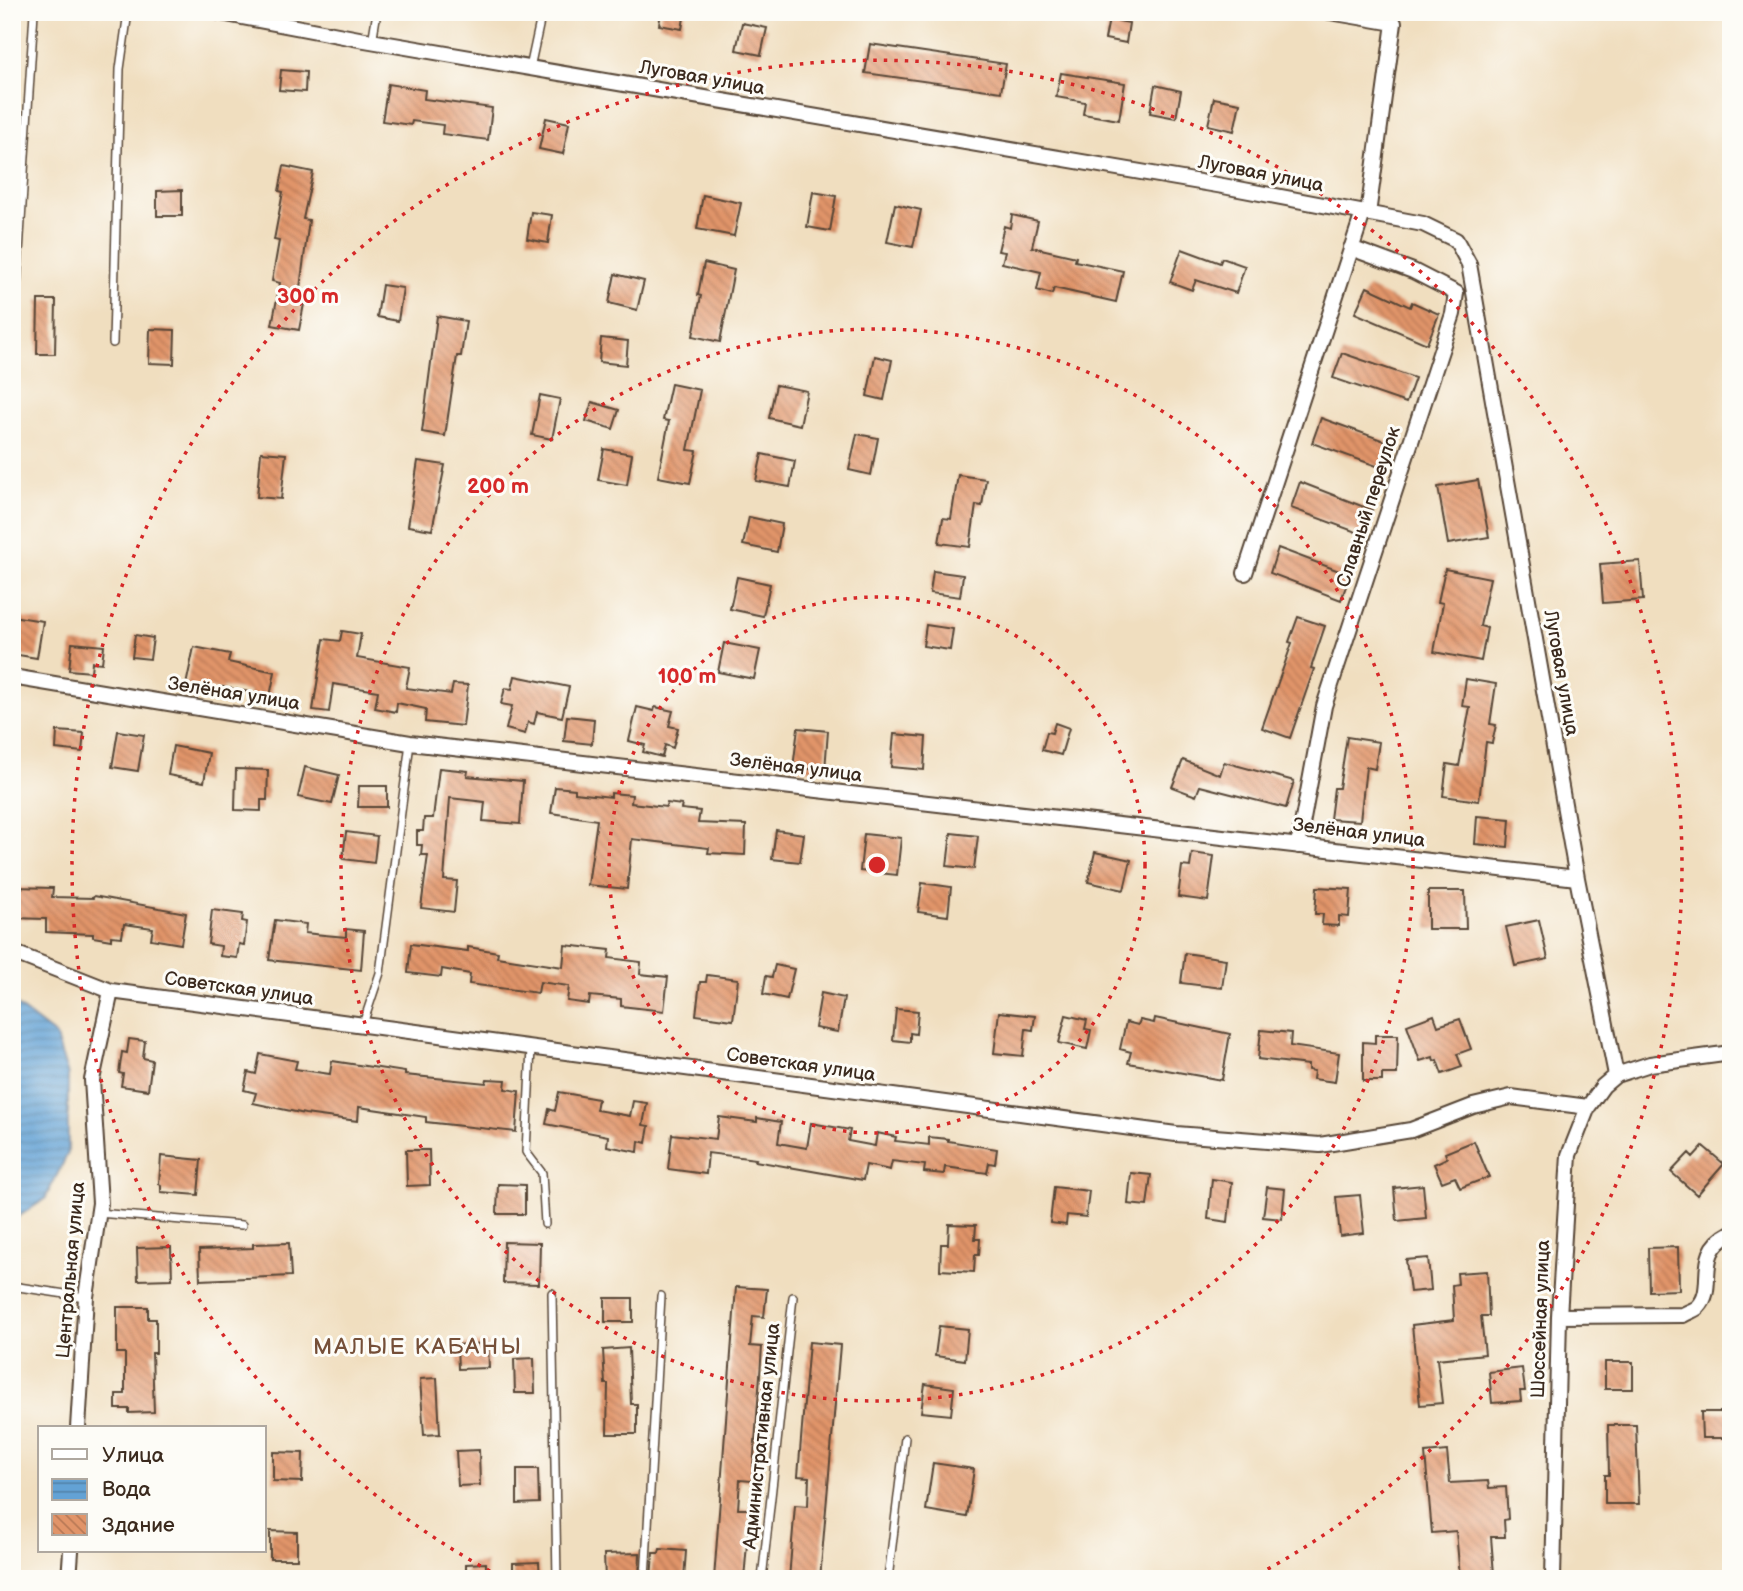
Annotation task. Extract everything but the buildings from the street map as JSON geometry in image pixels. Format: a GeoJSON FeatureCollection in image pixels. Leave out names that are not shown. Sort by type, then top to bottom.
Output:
{"type":"FeatureCollection","features":[{"type":"Feature","properties":{"kind":"street","name":"Луговая улица"},"geometry":{"type":"LineString","coordinates":[[216,12],[1223,186],[1423,224],[1456,240],[1469,264],[1577,878],[1616,1075]]}},
{"type":"Feature","properties":{"kind":"street"},"geometry":{"type":"LineString","coordinates":[[1244,573],[1351,248],[1365,213],[1394,23],[1330,12]]}},
{"type":"Feature","properties":{"kind":"street","name":"Славный переулок"},"geometry":{"type":"LineString","coordinates":[[1298,846],[1324,706],[1453,314],[1456,293],[1413,271],[1351,248]]}},
{"type":"Feature","properties":{"kind":"street","name":"Зелёная улица"},"geometry":{"type":"LineString","coordinates":[[12,677],[410,743],[1577,878]]}},
{"type":"Feature","properties":{"kind":"street","name":"Советская улица"},"geometry":{"type":"LineString","coordinates":[[12,952],[111,991],[1162,1132],[1320,1145],[1411,1130],[1473,1106],[1511,1097],[1588,1107]]}},
{"type":"Feature","properties":{"kind":"street","name":"Центральная улица"},"geometry":{"type":"LineString","coordinates":[[78,1426],[86,1297],[100,1203],[92,1080],[111,991]]}},
{"type":"Feature","properties":{"kind":"street"},"geometry":{"type":"LineString","coordinates":[[1616,1075],[1650,1064],[1731,1053]]}},
{"type":"Feature","properties":{"kind":"street","name":"Шоссейная улица"},"geometry":{"type":"LineString","coordinates":[[1553,1579],[1559,1316],[1569,1154],[1588,1107],[1603,1086],[1616,1075]]}},
{"type":"Feature","properties":{"kind":"street"},"geometry":{"type":"LineString","coordinates":[[1559,1316],[1683,1315],[1697,1308],[1703,1300],[1711,1250],[1720,1238],[1731,1233]]}},
{"type":"Feature","properties":{"kind":"street"},"geometry":{"type":"LineString","coordinates":[[69,1579],[71,1552]]}},
{"type":"Feature","properties":{"kind":"lane"},"geometry":{"type":"LineString","coordinates":[[17,285],[34,12]]}},
{"type":"Feature","properties":{"kind":"lane"},"geometry":{"type":"LineString","coordinates":[[113,343],[120,69],[128,12]]}},
{"type":"Feature","properties":{"kind":"lane"},"geometry":{"type":"LineString","coordinates":[[372,41],[377,12]]}},
{"type":"Feature","properties":{"kind":"lane"},"geometry":{"type":"LineString","coordinates":[[530,68],[542,12]]}},
{"type":"Feature","properties":{"kind":"lane"},"geometry":{"type":"LineString","coordinates":[[363,1025],[380,973],[410,743]]}},
{"type":"Feature","properties":{"kind":"lane"},"geometry":{"type":"LineString","coordinates":[[531,1048],[526,1152],[542,1173],[545,1224]]}},
{"type":"Feature","properties":{"kind":"lane"},"geometry":{"type":"LineString","coordinates":[[98,1213],[242,1225]]}},
{"type":"Feature","properties":{"kind":"lane"},"geometry":{"type":"LineString","coordinates":[[12,1286],[86,1297]]}},
{"type":"Feature","properties":{"kind":"lane"},"geometry":{"type":"LineString","coordinates":[[552,1293],[557,1579]]}},
{"type":"Feature","properties":{"kind":"lane"},"geometry":{"type":"LineString","coordinates":[[645,1579],[661,1296]]}},
{"type":"Feature","properties":{"kind":"lane","name":"Административная улица"},"geometry":{"type":"LineString","coordinates":[[762,1579],[793,1297]]}},
{"type":"Feature","properties":{"kind":"lane"},"geometry":{"type":"LineString","coordinates":[[888,1579],[905,1438]]}},
{"type":"Feature","properties":{"kind":"water"},"geometry":{"type":"Polygon","coordinates":[[[12,1002],[55,1035],[68,1075],[68,1153],[45,1199],[12,1221],[12,1002]]]}},
{"type":"Feature","properties":{"kind":"district","name":"МАЛЫЕ КАБАНЫ"},"geometry":{"type":"Point","coordinates":[418,1347]}}]}
